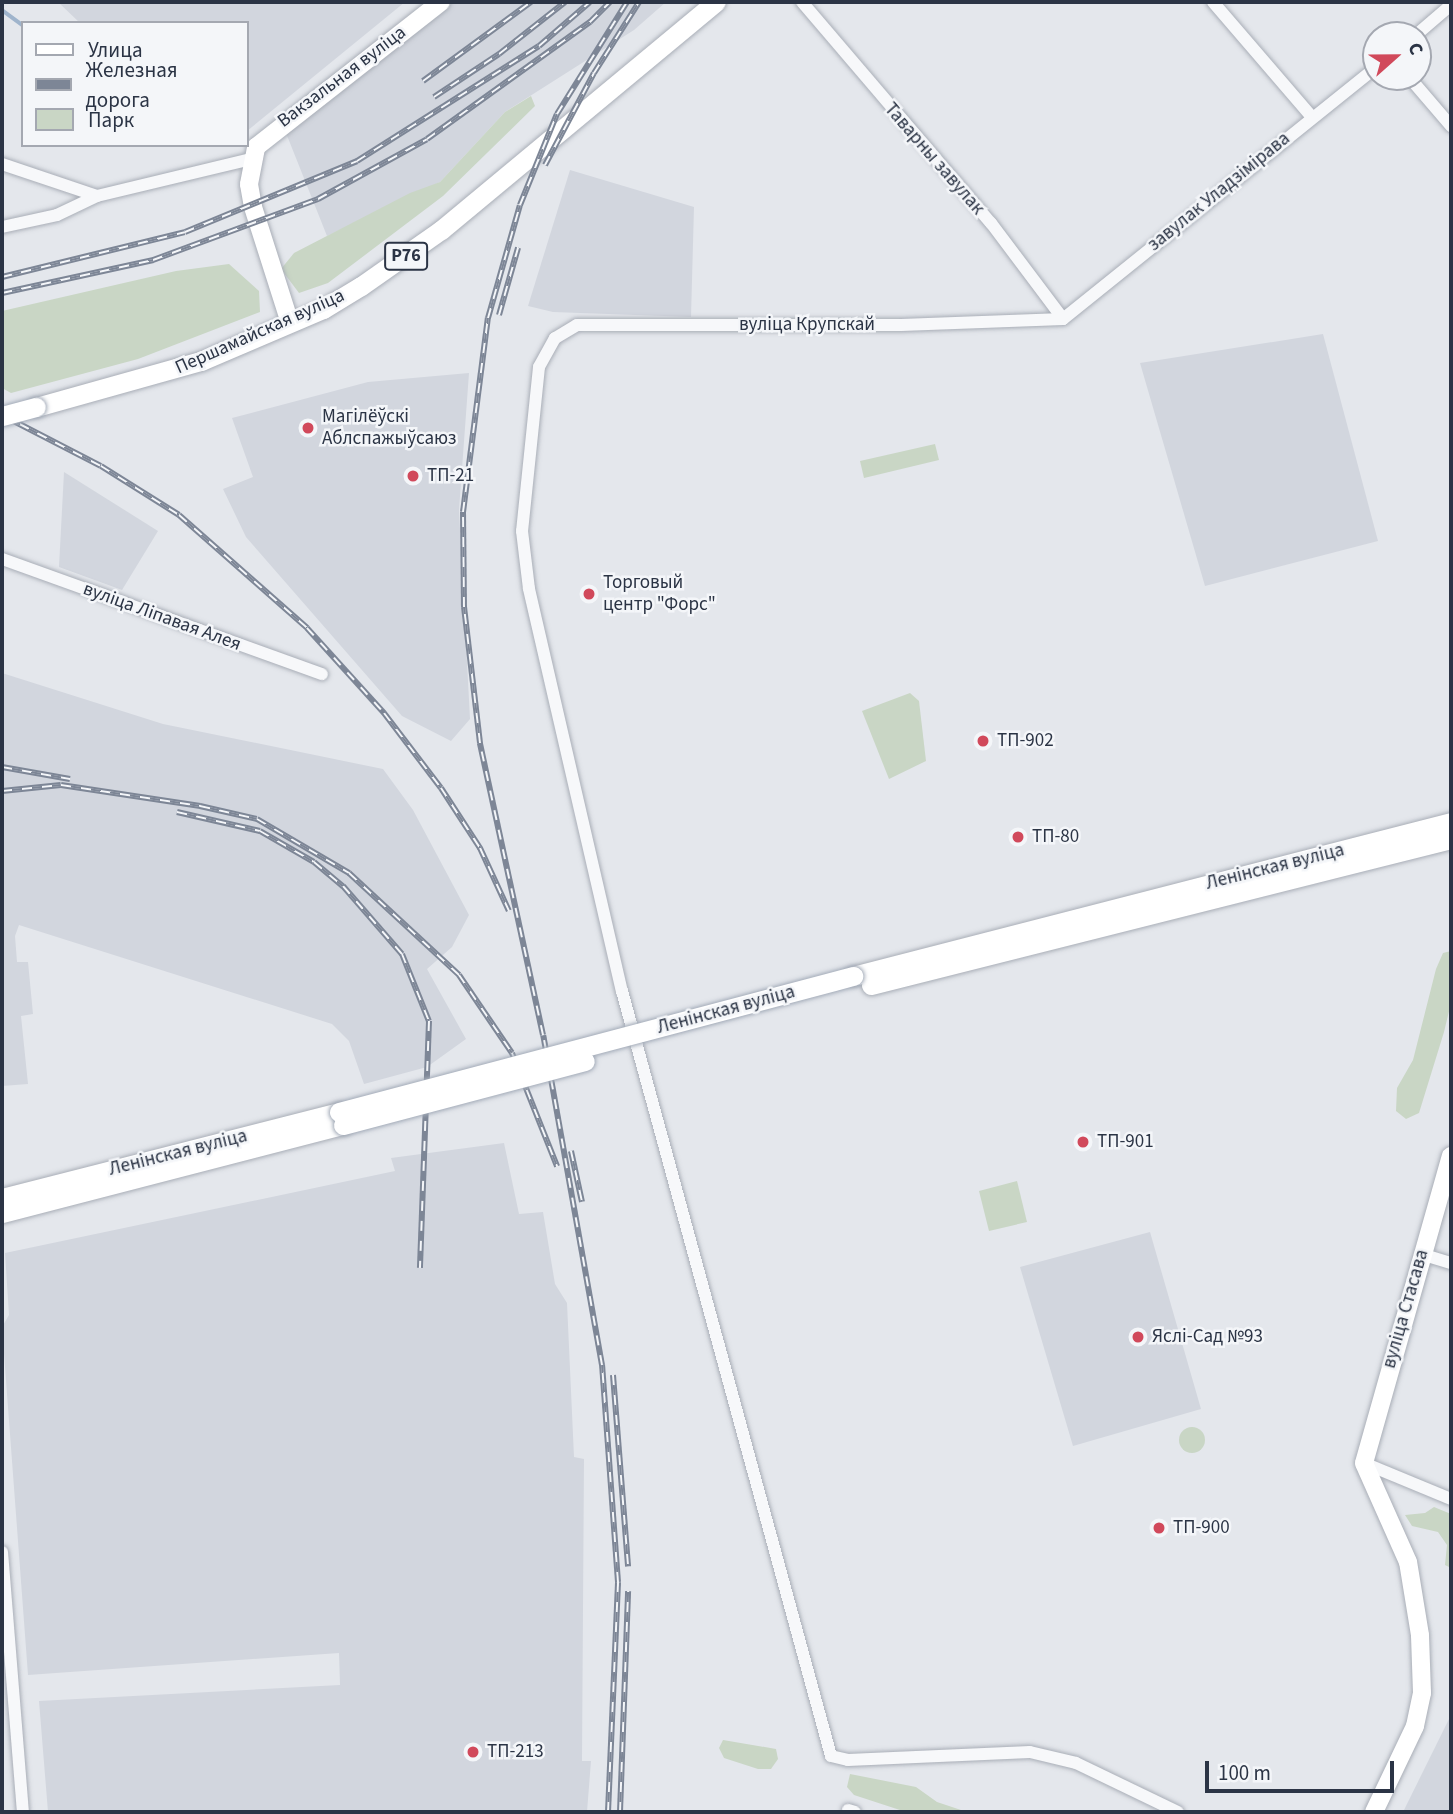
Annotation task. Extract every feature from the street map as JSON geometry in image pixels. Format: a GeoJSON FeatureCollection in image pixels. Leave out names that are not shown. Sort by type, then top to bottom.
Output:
{"type":"FeatureCollection","features":[{"type":"Feature","properties":{"kind":"main road","name":"Першамайская вуліца"},"geometry":{"type":"LineString","coordinates":[[2,416],[169,373],[290,323],[361,286],[441,230],[716,2]]}},
{"type":"Feature","properties":{"kind":"main road","name":"Ленінская вуліца"},"geometry":{"type":"LineString","coordinates":[[1249,883],[1451,822]]}},
{"type":"Feature","properties":{"kind":"main road","name":"Ленінская вуліца"},"geometry":{"type":"LineString","coordinates":[[2,1213],[341,1118],[855,983],[1207,893],[1451,839]]}},
{"type":"Feature","properties":{"kind":"main road","name":"Ленінская вуліца"},"geometry":{"type":"LineString","coordinates":[[2,1198],[341,1118]]}},
{"type":"Feature","properties":{"kind":"street","name":"Вакзальная вуліца"},"geometry":{"type":"LineString","coordinates":[[251,159],[265,136],[441,2]]}},
{"type":"Feature","properties":{"kind":"street","name":"Таварны завулак"},"geometry":{"type":"LineString","coordinates":[[802,2],[991,223],[1063,319]]}},
{"type":"Feature","properties":{"kind":"street"},"geometry":{"type":"LineString","coordinates":[[1213,2],[1311,116]]}},
{"type":"Feature","properties":{"kind":"street"},"geometry":{"type":"LineString","coordinates":[[1432,21],[1451,5]]}},
{"type":"Feature","properties":{"kind":"street","name":"завулак Уладзімірава"},"geometry":{"type":"LineString","coordinates":[[1063,319],[1311,116],[1362,78]]}},
{"type":"Feature","properties":{"kind":"street"},"geometry":{"type":"LineString","coordinates":[[1421,91],[1451,126]]}},
{"type":"Feature","properties":{"kind":"street"},"geometry":{"type":"LineString","coordinates":[[2,227],[57,215],[97,196],[251,159],[250,184],[256,224],[290,323]]}},
{"type":"Feature","properties":{"kind":"street"},"geometry":{"type":"LineString","coordinates":[[2,164],[97,196]]}},
{"type":"Feature","properties":{"kind":"street","name":"вуліца Крупскай"},"geometry":{"type":"LineString","coordinates":[[1063,319],[901,325],[591,323],[566,329],[555,338],[539,367],[523,489],[522,531],[529,589],[625,1004],[831,1756],[848,1760],[1030,1752],[1076,1763],[1178,1812]]}},
{"type":"Feature","properties":{"kind":"street","name":"вуліца Ліпавая Алея"},"geometry":{"type":"LineString","coordinates":[[2,559],[322,674]]}},
{"type":"Feature","properties":{"kind":"street","name":"вуліца Стасава"},"geometry":{"type":"LineString","coordinates":[[1364,1463],[1421,1254],[1446,1196],[1451,1156]]}},
{"type":"Feature","properties":{"kind":"street"},"geometry":{"type":"LineString","coordinates":[[1421,1254],[1451,1264]]}},
{"type":"Feature","properties":{"kind":"street"},"geometry":{"type":"LineString","coordinates":[[1364,1463],[1451,1499]]}},
{"type":"Feature","properties":{"kind":"street"},"geometry":{"type":"LineString","coordinates":[[1364,1463],[1408,1562],[1420,1635],[1422,1693],[1415,1726],[1374,1812]]}},
{"type":"Feature","properties":{"kind":"street"},"geometry":{"type":"LineString","coordinates":[[2,1552],[8,1690],[23,1812]]}},
{"type":"Feature","properties":{"kind":"shaded area"},"geometry":{"type":"Polygon","coordinates":[[[58,2],[405,2],[248,130],[248,21],[78,21],[58,2]]]}},
{"type":"Feature","properties":{"kind":"shaded area"},"geometry":{"type":"Polygon","coordinates":[[[454,2],[666,2],[634,30],[505,112],[440,182],[327,236],[286,133],[454,2]]]}},
{"type":"Feature","properties":{"kind":"shaded area"},"geometry":{"type":"Polygon","coordinates":[[[570,170],[694,207],[691,317],[553,312],[528,306],[570,170]]]}},
{"type":"Feature","properties":{"kind":"shaded area"},"geometry":{"type":"Polygon","coordinates":[[[1323,334],[1378,541],[1205,586],[1140,363],[1323,334]]]}},
{"type":"Feature","properties":{"kind":"shaded area"},"geometry":{"type":"Polygon","coordinates":[[[469,373],[459,510],[470,719],[451,741],[402,716],[246,537],[223,489],[253,477],[232,418],[368,382],[469,373]]]}},
{"type":"Feature","properties":{"kind":"shaded area"},"geometry":{"type":"Polygon","coordinates":[[[64,472],[158,531],[122,590],[59,567],[64,472]]]}},
{"type":"Feature","properties":{"kind":"shaded area"},"geometry":{"type":"Polygon","coordinates":[[[2,673],[163,724],[383,769],[413,810],[469,915],[452,947],[427,969],[466,1039],[427,1067],[364,1084],[349,1041],[332,1024],[19,925],[15,936],[17,962],[28,962],[33,1014],[21,1016],[28,1084],[2,1086],[2,673]]]}},
{"type":"Feature","properties":{"kind":"shaded area"},"geometry":{"type":"Polygon","coordinates":[[[504,1143],[519,1214],[543,1212],[555,1284],[567,1303],[574,1457],[584,1459],[582,1761],[591,1761],[587,1812],[48,1812],[39,1701],[340,1685],[339,1653],[28,1675],[2,1327],[9,1315],[5,1253],[395,1171],[391,1158],[504,1143]]]}},
{"type":"Feature","properties":{"kind":"shaded area"},"geometry":{"type":"Polygon","coordinates":[[[1150,1232],[1201,1409],[1073,1446],[1020,1267],[1150,1232]]]}},
{"type":"Feature","properties":{"kind":"shaded area"},"geometry":{"type":"Polygon","coordinates":[[[1451,1715],[1451,1812],[1403,1812],[1451,1715]]]}},
{"type":"Feature","properties":{"kind":"green space"},"geometry":{"type":"Polygon","coordinates":[[[531,96],[535,106],[443,196],[328,283],[299,293],[281,269],[294,253],[410,193],[440,182],[505,112],[531,96]]]}},
{"type":"Feature","properties":{"kind":"green space"},"geometry":{"type":"Polygon","coordinates":[[[229,264],[259,291],[260,312],[138,359],[11,393],[2,388],[2,311],[176,271],[229,264]]]}},
{"type":"Feature","properties":{"kind":"green space"},"geometry":{"type":"Polygon","coordinates":[[[935,444],[939,460],[864,478],[860,461],[935,444]]]}},
{"type":"Feature","properties":{"kind":"green space"},"geometry":{"type":"Polygon","coordinates":[[[910,693],[919,701],[926,761],[889,779],[862,711],[910,693]]]}},
{"type":"Feature","properties":{"kind":"green space"},"geometry":{"type":"Polygon","coordinates":[[[1451,951],[1451,1003],[1444,1032],[1419,1113],[1406,1119],[1396,1111],[1397,1088],[1413,1060],[1436,969],[1443,953],[1451,951]]]}},
{"type":"Feature","properties":{"kind":"green space"},"geometry":{"type":"Polygon","coordinates":[[[1017,1181],[1027,1222],[989,1231],[979,1191],[1017,1181]]]}},
{"type":"Feature","properties":{"kind":"green space"},"geometry":{"type":"Polygon","coordinates":[[[1192,1427],[1201,1431],[1205,1440],[1201,1449],[1192,1453],[1183,1449],[1179,1440],[1183,1431],[1192,1427]]]}},
{"type":"Feature","properties":{"kind":"green space"},"geometry":{"type":"Polygon","coordinates":[[[1434,1507],[1451,1514],[1451,1568],[1445,1565],[1447,1545],[1438,1532],[1412,1526],[1405,1515],[1425,1513],[1434,1507]]]}},
{"type":"Feature","properties":{"kind":"green space"},"geometry":{"type":"Polygon","coordinates":[[[723,1740],[776,1749],[778,1759],[771,1769],[758,1769],[724,1758],[719,1748],[723,1740]]]}},
{"type":"Feature","properties":{"kind":"green space"},"geometry":{"type":"Polygon","coordinates":[[[850,1774],[916,1787],[937,1802],[967,1812],[906,1812],[854,1795],[847,1787],[850,1774]]]}},
{"type":"Feature","properties":{"kind":"waterway"},"geometry":{"type":"LineString","coordinates":[[2,10],[21,24]]}},
{"type":"Feature","properties":{"kind":"railway"},"geometry":{"type":"LineString","coordinates":[[423,81],[531,2]]}},
{"type":"Feature","properties":{"kind":"railway"},"geometry":{"type":"LineString","coordinates":[[434,97],[499,54],[565,2]]}},
{"type":"Feature","properties":{"kind":"railway"},"geometry":{"type":"LineString","coordinates":[[2,277],[185,232],[357,161],[539,46],[590,2]]}},
{"type":"Feature","properties":{"kind":"railway"},"geometry":{"type":"LineString","coordinates":[[2,293],[153,260],[318,199],[427,139],[590,22],[610,2]]}},
{"type":"Feature","properties":{"kind":"railway"},"geometry":{"type":"LineString","coordinates":[[608,1812],[618,1582],[602,1365],[543,1035],[480,743],[464,607],[463,512],[488,318],[520,205],[557,114],[627,2]]}},
{"type":"Feature","properties":{"kind":"railway"},"geometry":{"type":"LineString","coordinates":[[545,165],[594,73],[639,2]]}},
{"type":"Feature","properties":{"kind":"railway"},"geometry":{"type":"LineString","coordinates":[[499,315],[518,248]]}},
{"type":"Feature","properties":{"kind":"railway"},"geometry":{"type":"LineString","coordinates":[[2,415],[101,466],[179,515],[307,628],[384,713],[441,788],[480,848],[509,911]]}},
{"type":"Feature","properties":{"kind":"railway"},"geometry":{"type":"LineString","coordinates":[[2,767],[70,779]]}},
{"type":"Feature","properties":{"kind":"railway"},"geometry":{"type":"LineString","coordinates":[[2,791],[61,785],[200,806],[257,819],[349,873],[459,975],[512,1053],[557,1166]]}},
{"type":"Feature","properties":{"kind":"railway"},"geometry":{"type":"LineString","coordinates":[[177,812],[260,831],[314,862],[343,886],[402,954],[429,1021],[420,1268]]}},
{"type":"Feature","properties":{"kind":"railway"},"geometry":{"type":"LineString","coordinates":[[571,1151],[582,1202]]}},
{"type":"Feature","properties":{"kind":"railway"},"geometry":{"type":"LineString","coordinates":[[613,1375],[628,1566]]}},
{"type":"Feature","properties":{"kind":"railway"},"geometry":{"type":"LineString","coordinates":[[620,1812],[628,1591]]}},
{"type":"Feature","properties":{"kind":"place","name":"Магілёўскі Аблспажыўсаюз"},"geometry":{"type":"Point","coordinates":[308,428]}},
{"type":"Feature","properties":{"kind":"place","name":"ТП-21"},"geometry":{"type":"Point","coordinates":[413,476]}},
{"type":"Feature","properties":{"kind":"place","name":"Торговый центр \"Форс\""},"geometry":{"type":"Point","coordinates":[589,594]}},
{"type":"Feature","properties":{"kind":"place","name":"ТП-902"},"geometry":{"type":"Point","coordinates":[983,741]}},
{"type":"Feature","properties":{"kind":"place","name":"ТП-80"},"geometry":{"type":"Point","coordinates":[1018,837]}},
{"type":"Feature","properties":{"kind":"place","name":"ТП-901"},"geometry":{"type":"Point","coordinates":[1083,1142]}},
{"type":"Feature","properties":{"kind":"place","name":"Яслі-Сад №93"},"geometry":{"type":"Point","coordinates":[1138,1337]}},
{"type":"Feature","properties":{"kind":"place","name":"ТП-900"},"geometry":{"type":"Point","coordinates":[1159,1528]}},
{"type":"Feature","properties":{"kind":"place","name":"ТП-213"},"geometry":{"type":"Point","coordinates":[473,1752]}}]}
